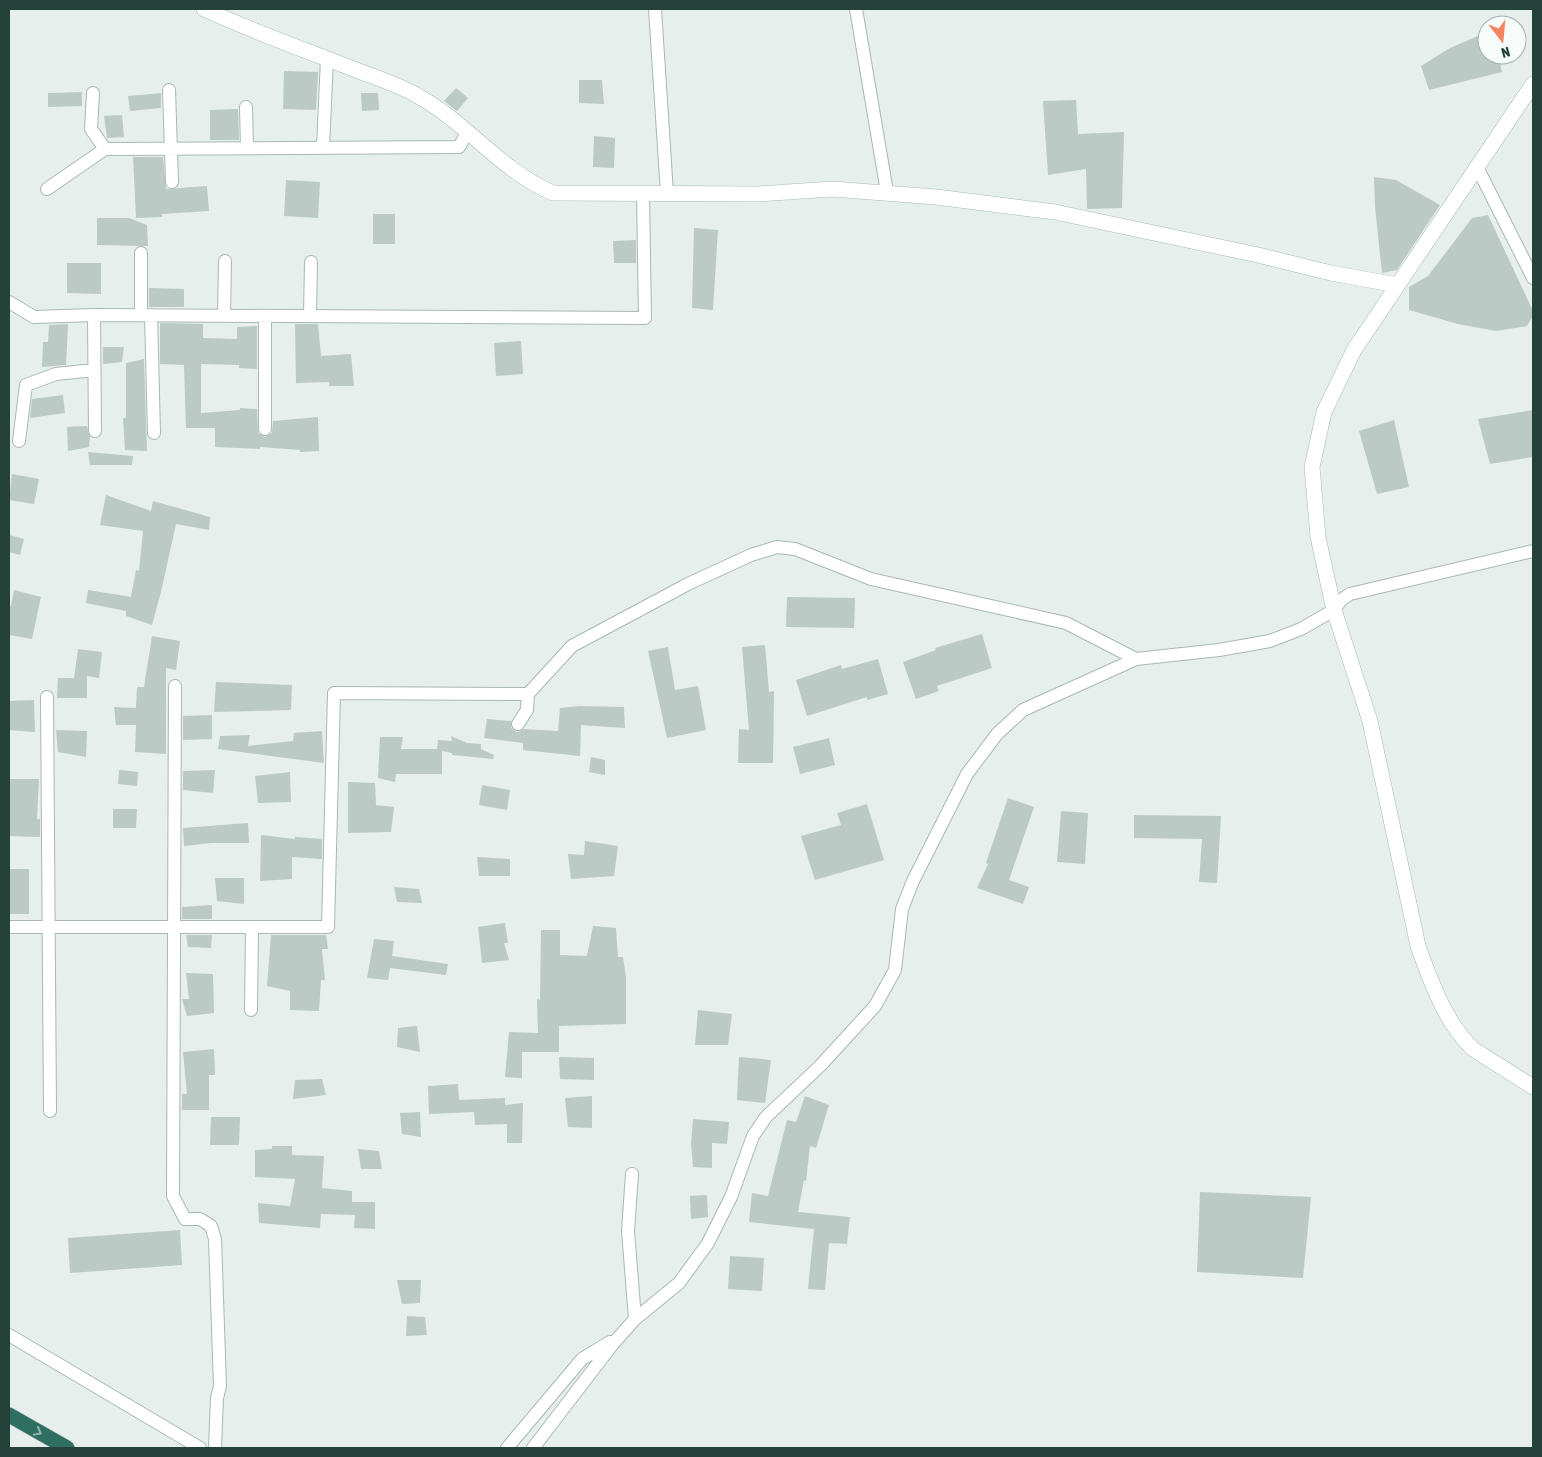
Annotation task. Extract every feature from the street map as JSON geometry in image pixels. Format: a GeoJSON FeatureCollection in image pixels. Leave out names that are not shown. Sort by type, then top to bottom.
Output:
{"type":"FeatureCollection","features":[{"type":"Feature","properties":{"kind":"highway"},"geometry":{"type":"LineString","coordinates":[[9,1415],[67,1448]]}},
{"type":"Feature","properties":{"kind":"street"},"geometry":{"type":"LineString","coordinates":[[204,9],[240,26],[418,96],[468,131],[515,173],[532,184],[553,193],[758,194],[832,189],[887,192],[1054,212],[1258,255],[1332,273],[1397,285]]}},
{"type":"Feature","properties":{"kind":"street"},"geometry":{"type":"LineString","coordinates":[[655,9],[667,194]]}},
{"type":"Feature","properties":{"kind":"street"},"geometry":{"type":"LineString","coordinates":[[856,9],[887,192]]}},
{"type":"Feature","properties":{"kind":"street"},"geometry":{"type":"LineString","coordinates":[[323,147],[327,59]]}},
{"type":"Feature","properties":{"kind":"street"},"geometry":{"type":"LineString","coordinates":[[1533,84],[1354,350],[1324,412],[1312,468],[1318,537],[1334,610],[1370,721],[1418,946],[1427,972],[1453,1024],[1465,1041],[1473,1049],[1533,1087]]}},
{"type":"Feature","properties":{"kind":"street"},"geometry":{"type":"LineString","coordinates":[[169,90],[172,182]]}},
{"type":"Feature","properties":{"kind":"street"},"geometry":{"type":"LineString","coordinates":[[93,93],[91,129],[105,148]]}},
{"type":"Feature","properties":{"kind":"street"},"geometry":{"type":"LineString","coordinates":[[246,107],[247,148]]}},
{"type":"Feature","properties":{"kind":"street"},"geometry":{"type":"LineString","coordinates":[[47,189],[105,148],[459,147],[468,131]]}},
{"type":"Feature","properties":{"kind":"street"},"geometry":{"type":"LineString","coordinates":[[1477,167],[1533,278]]}},
{"type":"Feature","properties":{"kind":"street"},"geometry":{"type":"LineString","coordinates":[[9,302],[34,317],[146,315],[645,318],[643,194]]}},
{"type":"Feature","properties":{"kind":"street"},"geometry":{"type":"LineString","coordinates":[[141,253],[154,433]]}},
{"type":"Feature","properties":{"kind":"street"},"geometry":{"type":"LineString","coordinates":[[224,316],[225,261]]}},
{"type":"Feature","properties":{"kind":"street"},"geometry":{"type":"LineString","coordinates":[[310,316],[311,262]]}},
{"type":"Feature","properties":{"kind":"street"},"geometry":{"type":"LineString","coordinates":[[94,315],[95,431]]}},
{"type":"Feature","properties":{"kind":"street"},"geometry":{"type":"LineString","coordinates":[[265,316],[265,429]]}},
{"type":"Feature","properties":{"kind":"street"},"geometry":{"type":"LineString","coordinates":[[19,441],[26,385],[56,374],[94,370]]}},
{"type":"Feature","properties":{"kind":"street"},"geometry":{"type":"LineString","coordinates":[[518,724],[527,710],[528,694],[572,646],[688,584],[751,555],[777,547],[795,549],[870,578],[1066,623],[1136,659]]}},
{"type":"Feature","properties":{"kind":"street"},"geometry":{"type":"LineString","coordinates":[[533,1448],[619,1337],[635,1319],[679,1283],[708,1243],[731,1197],[753,1136],[766,1117],[820,1066],[875,1006],[895,970],[902,909],[913,880],[967,774],[997,734],[1023,710],[1136,659],[1219,650],[1270,640],[1301,629],[1334,610],[1341,600],[1350,594],[1533,552]]}},
{"type":"Feature","properties":{"kind":"street"},"geometry":{"type":"LineString","coordinates":[[175,686],[173,1196],[185,1219],[200,1219],[212,1226],[215,1239],[220,1386],[216,1398],[215,1448]]}},
{"type":"Feature","properties":{"kind":"street"},"geometry":{"type":"LineString","coordinates":[[9,927],[328,927],[334,693],[528,694]]}},
{"type":"Feature","properties":{"kind":"street"},"geometry":{"type":"LineString","coordinates":[[47,697],[47,927],[50,1112]]}},
{"type":"Feature","properties":{"kind":"street"},"geometry":{"type":"LineString","coordinates":[[251,1010],[252,928]]}},
{"type":"Feature","properties":{"kind":"street"},"geometry":{"type":"LineString","coordinates":[[632,1174],[628,1231],[635,1319]]}},
{"type":"Feature","properties":{"kind":"street"},"geometry":{"type":"LineString","coordinates":[[9,1335],[200,1448]]}},
{"type":"Feature","properties":{"kind":"street"},"geometry":{"type":"LineString","coordinates":[[507,1448],[582,1359],[619,1337]]}},
{"type":"Feature","properties":{"kind":"building"},"geometry":{"type":"Polygon","coordinates":[[[1477,36],[1477,65],[1500,65],[1502,72],[1429,90],[1421,66],[1450,48],[1477,36]]]}},
{"type":"Feature","properties":{"kind":"building"},"geometry":{"type":"Polygon","coordinates":[[[284,71],[318,72],[316,110],[283,109],[284,71]]]}},
{"type":"Feature","properties":{"kind":"building"},"geometry":{"type":"Polygon","coordinates":[[[579,80],[602,80],[604,104],[579,103],[579,80]]]}},
{"type":"Feature","properties":{"kind":"building"},"geometry":{"type":"Polygon","coordinates":[[[456,88],[468,98],[457,111],[444,101],[456,88]]]}},
{"type":"Feature","properties":{"kind":"building"},"geometry":{"type":"Polygon","coordinates":[[[82,92],[82,106],[48,107],[48,93],[82,92]]]}},
{"type":"Feature","properties":{"kind":"building"},"geometry":{"type":"Polygon","coordinates":[[[161,93],[161,108],[130,111],[128,96],[161,93]]]}},
{"type":"Feature","properties":{"kind":"building"},"geometry":{"type":"Polygon","coordinates":[[[361,93],[378,93],[379,110],[362,111],[361,93]]]}},
{"type":"Feature","properties":{"kind":"building"},"geometry":{"type":"Polygon","coordinates":[[[1076,100],[1078,134],[1124,132],[1122,208],[1087,209],[1086,169],[1048,175],[1043,101],[1076,100]]]}},
{"type":"Feature","properties":{"kind":"building"},"geometry":{"type":"Polygon","coordinates":[[[238,109],[239,140],[210,140],[210,110],[238,109]]]}},
{"type":"Feature","properties":{"kind":"building"},"geometry":{"type":"Polygon","coordinates":[[[122,115],[124,137],[107,138],[104,116],[122,115]]]}},
{"type":"Feature","properties":{"kind":"building"},"geometry":{"type":"Polygon","coordinates":[[[594,136],[615,138],[614,168],[593,167],[594,136]]]}},
{"type":"Feature","properties":{"kind":"building"},"geometry":{"type":"Polygon","coordinates":[[[133,157],[163,157],[166,189],[207,186],[209,211],[136,218],[133,157]]]}},
{"type":"Feature","properties":{"kind":"building"},"geometry":{"type":"Polygon","coordinates":[[[1374,177],[1396,180],[1440,205],[1397,270],[1382,273],[1375,207],[1374,177]]]}},
{"type":"Feature","properties":{"kind":"building"},"geometry":{"type":"Polygon","coordinates":[[[286,180],[320,182],[318,218],[284,216],[286,180]]]}},
{"type":"Feature","properties":{"kind":"building"},"geometry":{"type":"Polygon","coordinates":[[[373,214],[395,214],[395,244],[373,244],[373,214]]]}},
{"type":"Feature","properties":{"kind":"building"},"geometry":{"type":"Polygon","coordinates":[[[1488,215],[1533,311],[1533,316],[1527,326],[1496,331],[1458,324],[1409,310],[1409,287],[1428,276],[1472,218],[1488,215]]]}},
{"type":"Feature","properties":{"kind":"building"},"geometry":{"type":"Polygon","coordinates":[[[97,218],[129,218],[147,225],[148,246],[97,245],[97,218]]]}},
{"type":"Feature","properties":{"kind":"building"},"geometry":{"type":"Polygon","coordinates":[[[694,228],[718,230],[713,310],[692,308],[694,228]]]}},
{"type":"Feature","properties":{"kind":"building"},"geometry":{"type":"Polygon","coordinates":[[[636,240],[636,263],[614,263],[613,241],[636,240]]]}},
{"type":"Feature","properties":{"kind":"building"},"geometry":{"type":"Polygon","coordinates":[[[67,263],[101,263],[101,294],[67,293],[67,263]]]}},
{"type":"Feature","properties":{"kind":"building"},"geometry":{"type":"Polygon","coordinates":[[[149,288],[184,289],[184,307],[149,307],[149,288]]]}},
{"type":"Feature","properties":{"kind":"building"},"geometry":{"type":"Polygon","coordinates":[[[160,323],[203,324],[203,338],[237,339],[237,327],[257,326],[257,369],[239,368],[239,365],[201,364],[201,413],[240,410],[240,408],[257,409],[258,433],[265,437],[272,433],[273,421],[318,417],[319,451],[300,452],[300,450],[260,447],[260,449],[215,447],[215,428],[186,428],[184,365],[160,364],[160,323]]]}},
{"type":"Feature","properties":{"kind":"building"},"geometry":{"type":"Polygon","coordinates":[[[68,324],[66,365],[42,367],[43,342],[48,342],[49,325],[68,324]]]}},
{"type":"Feature","properties":{"kind":"building"},"geometry":{"type":"Polygon","coordinates":[[[295,324],[318,324],[321,356],[351,354],[354,386],[329,386],[329,382],[296,383],[295,324]]]}},
{"type":"Feature","properties":{"kind":"building"},"geometry":{"type":"Polygon","coordinates":[[[521,341],[523,374],[496,376],[494,343],[521,341]]]}},
{"type":"Feature","properties":{"kind":"building"},"geometry":{"type":"Polygon","coordinates":[[[103,347],[124,347],[122,362],[103,364],[103,347]]]}},
{"type":"Feature","properties":{"kind":"building"},"geometry":{"type":"Polygon","coordinates":[[[144,359],[147,451],[125,450],[123,418],[126,418],[126,363],[144,359]]]}},
{"type":"Feature","properties":{"kind":"building"},"geometry":{"type":"Polygon","coordinates":[[[63,395],[65,413],[30,418],[32,399],[63,395]]]}},
{"type":"Feature","properties":{"kind":"building"},"geometry":{"type":"Polygon","coordinates":[[[1533,410],[1533,457],[1490,464],[1478,419],[1533,410]]]}},
{"type":"Feature","properties":{"kind":"building"},"geometry":{"type":"Polygon","coordinates":[[[1394,420],[1409,487],[1377,494],[1359,431],[1394,420]]]}},
{"type":"Feature","properties":{"kind":"building"},"geometry":{"type":"Polygon","coordinates":[[[87,426],[90,437],[89,447],[68,451],[67,427],[87,426]]]}},
{"type":"Feature","properties":{"kind":"building"},"geometry":{"type":"Polygon","coordinates":[[[88,452],[133,456],[132,465],[90,465],[88,452]]]}},
{"type":"Feature","properties":{"kind":"building"},"geometry":{"type":"Polygon","coordinates":[[[12,474],[39,479],[34,504],[9,500],[12,474]]]}},
{"type":"Feature","properties":{"kind":"building"},"geometry":{"type":"Polygon","coordinates":[[[106,495],[151,511],[153,501],[210,517],[209,530],[176,524],[152,625],[126,616],[126,611],[86,603],[88,590],[131,597],[136,570],[139,571],[143,531],[100,525],[106,495]]]}},
{"type":"Feature","properties":{"kind":"building"},"geometry":{"type":"Polygon","coordinates":[[[9,535],[24,539],[20,555],[9,552],[9,535]]]}},
{"type":"Feature","properties":{"kind":"building"},"geometry":{"type":"Polygon","coordinates":[[[14,590],[41,597],[32,639],[9,635],[9,606],[11,606],[14,590]]]}},
{"type":"Feature","properties":{"kind":"building"},"geometry":{"type":"Polygon","coordinates":[[[787,597],[855,598],[854,628],[786,627],[787,597]]]}},
{"type":"Feature","properties":{"kind":"building"},"geometry":{"type":"Polygon","coordinates":[[[982,634],[992,668],[937,686],[939,691],[916,699],[903,662],[936,650],[935,648],[982,634]]]}},
{"type":"Feature","properties":{"kind":"building"},"geometry":{"type":"Polygon","coordinates":[[[152,636],[180,641],[176,670],[166,668],[166,754],[135,752],[136,725],[116,725],[114,707],[136,708],[137,687],[144,687],[152,636]]]}},
{"type":"Feature","properties":{"kind":"building"},"geometry":{"type":"Polygon","coordinates":[[[765,645],[769,692],[774,691],[773,763],[738,763],[739,729],[749,730],[742,647],[765,645]]]}},
{"type":"Feature","properties":{"kind":"building"},"geometry":{"type":"Polygon","coordinates":[[[668,647],[675,690],[698,686],[706,730],[667,738],[648,651],[668,647]]]}},
{"type":"Feature","properties":{"kind":"building"},"geometry":{"type":"Polygon","coordinates":[[[78,649],[102,652],[99,678],[87,676],[87,698],[57,698],[58,678],[74,678],[78,649]]]}},
{"type":"Feature","properties":{"kind":"building"},"geometry":{"type":"Polygon","coordinates":[[[878,659],[888,694],[867,700],[867,697],[807,716],[796,680],[841,665],[842,669],[878,659]]]}},
{"type":"Feature","properties":{"kind":"building"},"geometry":{"type":"Polygon","coordinates":[[[216,682],[292,685],[291,710],[214,712],[216,682]]]}},
{"type":"Feature","properties":{"kind":"building"},"geometry":{"type":"Polygon","coordinates":[[[34,700],[35,732],[9,730],[9,701],[34,700]]]}},
{"type":"Feature","properties":{"kind":"building"},"geometry":{"type":"Polygon","coordinates":[[[580,706],[624,707],[625,728],[581,725],[580,756],[523,750],[523,743],[484,738],[487,719],[511,721],[511,728],[517,732],[524,729],[558,731],[560,708],[580,706]]]}},
{"type":"Feature","properties":{"kind":"building"},"geometry":{"type":"Polygon","coordinates":[[[212,715],[212,739],[183,740],[183,716],[212,715]]]}},
{"type":"Feature","properties":{"kind":"building"},"geometry":{"type":"Polygon","coordinates":[[[56,730],[87,731],[86,757],[58,752],[56,730]]]}},
{"type":"Feature","properties":{"kind":"building"},"geometry":{"type":"Polygon","coordinates":[[[322,731],[324,763],[218,749],[220,736],[250,735],[248,746],[293,741],[294,733],[322,731]]]}},
{"type":"Feature","properties":{"kind":"building"},"geometry":{"type":"Polygon","coordinates":[[[451,736],[467,743],[481,744],[481,749],[494,755],[493,759],[452,755],[452,753],[442,751],[442,774],[396,774],[395,782],[378,778],[380,737],[403,737],[401,749],[437,749],[438,740],[452,741],[451,736]]]}},
{"type":"Feature","properties":{"kind":"building"},"geometry":{"type":"Polygon","coordinates":[[[829,738],[835,765],[800,774],[793,747],[829,738]]]}},
{"type":"Feature","properties":{"kind":"building"},"geometry":{"type":"Polygon","coordinates":[[[591,757],[605,760],[605,775],[589,772],[591,757]]]}},
{"type":"Feature","properties":{"kind":"building"},"geometry":{"type":"Polygon","coordinates":[[[119,770],[138,772],[137,786],[118,784],[119,770]]]}},
{"type":"Feature","properties":{"kind":"building"},"geometry":{"type":"Polygon","coordinates":[[[215,770],[213,793],[183,790],[183,771],[215,770]]]}},
{"type":"Feature","properties":{"kind":"building"},"geometry":{"type":"Polygon","coordinates":[[[290,772],[291,802],[258,803],[255,776],[290,772]]]}},
{"type":"Feature","properties":{"kind":"building"},"geometry":{"type":"Polygon","coordinates":[[[9,779],[39,779],[37,819],[40,819],[40,837],[9,836],[9,779]]]}},
{"type":"Feature","properties":{"kind":"building"},"geometry":{"type":"Polygon","coordinates":[[[348,782],[375,783],[376,805],[394,807],[391,832],[348,833],[348,782]]]}},
{"type":"Feature","properties":{"kind":"building"},"geometry":{"type":"Polygon","coordinates":[[[482,785],[510,790],[507,810],[479,805],[482,785]]]}},
{"type":"Feature","properties":{"kind":"building"},"geometry":{"type":"Polygon","coordinates":[[[1008,798],[1034,807],[1009,880],[1029,887],[1023,904],[977,888],[988,864],[986,863],[1008,798]]]}},
{"type":"Feature","properties":{"kind":"building"},"geometry":{"type":"Polygon","coordinates":[[[867,804],[884,860],[815,880],[801,836],[841,825],[837,813],[867,804]]]}},
{"type":"Feature","properties":{"kind":"building"},"geometry":{"type":"Polygon","coordinates":[[[113,809],[137,809],[136,828],[113,828],[113,809]]]}},
{"type":"Feature","properties":{"kind":"building"},"geometry":{"type":"Polygon","coordinates":[[[1061,811],[1088,813],[1085,864],[1057,862],[1061,811]]]}},
{"type":"Feature","properties":{"kind":"building"},"geometry":{"type":"Polygon","coordinates":[[[1134,815],[1221,816],[1217,883],[1199,882],[1202,839],[1134,838],[1134,815]]]}},
{"type":"Feature","properties":{"kind":"building"},"geometry":{"type":"Polygon","coordinates":[[[248,823],[249,843],[211,843],[184,846],[183,828],[248,823]]]}},
{"type":"Feature","properties":{"kind":"building"},"geometry":{"type":"Polygon","coordinates":[[[261,835],[295,839],[295,837],[322,839],[322,859],[292,857],[292,879],[260,881],[261,835]]]}},
{"type":"Feature","properties":{"kind":"building"},"geometry":{"type":"Polygon","coordinates":[[[585,841],[618,846],[614,876],[571,879],[568,854],[584,855],[585,841]]]}},
{"type":"Feature","properties":{"kind":"building"},"geometry":{"type":"Polygon","coordinates":[[[477,857],[510,859],[510,876],[479,876],[477,857]]]}},
{"type":"Feature","properties":{"kind":"building"},"geometry":{"type":"Polygon","coordinates":[[[9,869],[29,869],[29,914],[9,914],[9,869]]]}},
{"type":"Feature","properties":{"kind":"building"},"geometry":{"type":"Polygon","coordinates":[[[215,878],[244,878],[244,904],[217,901],[215,878]]]}},
{"type":"Feature","properties":{"kind":"building"},"geometry":{"type":"Polygon","coordinates":[[[394,887],[419,889],[422,903],[397,902],[394,887]]]}},
{"type":"Feature","properties":{"kind":"building"},"geometry":{"type":"Polygon","coordinates":[[[212,905],[212,919],[182,919],[182,907],[212,905]]]}},
{"type":"Feature","properties":{"kind":"building"},"geometry":{"type":"Polygon","coordinates":[[[505,923],[508,943],[504,943],[509,960],[482,963],[478,927],[505,923]]]}},
{"type":"Feature","properties":{"kind":"building"},"geometry":{"type":"Polygon","coordinates":[[[593,926],[616,928],[618,957],[623,957],[626,977],[626,1024],[559,1026],[559,1052],[522,1052],[522,1078],[505,1077],[509,1032],[538,1033],[537,999],[540,1000],[541,930],[560,930],[560,955],[587,956],[593,926]]]}},
{"type":"Feature","properties":{"kind":"building"},"geometry":{"type":"Polygon","coordinates":[[[186,935],[212,935],[211,948],[188,947],[186,935]]]}},
{"type":"Feature","properties":{"kind":"building"},"geometry":{"type":"Polygon","coordinates":[[[271,935],[326,935],[328,949],[322,949],[325,980],[321,980],[319,1011],[290,1010],[290,991],[267,986],[271,935]]]}},
{"type":"Feature","properties":{"kind":"building"},"geometry":{"type":"Polygon","coordinates":[[[374,939],[394,941],[392,956],[448,964],[446,975],[390,968],[388,980],[367,978],[374,939]]]}},
{"type":"Feature","properties":{"kind":"building"},"geometry":{"type":"Polygon","coordinates":[[[186,973],[213,974],[214,1013],[187,1016],[182,999],[189,999],[186,973]]]}},
{"type":"Feature","properties":{"kind":"building"},"geometry":{"type":"Polygon","coordinates":[[[698,1010],[732,1014],[728,1045],[695,1045],[698,1010]]]}},
{"type":"Feature","properties":{"kind":"building"},"geometry":{"type":"Polygon","coordinates":[[[417,1026],[420,1052],[397,1047],[398,1028],[417,1026]]]}},
{"type":"Feature","properties":{"kind":"building"},"geometry":{"type":"Polygon","coordinates":[[[214,1049],[215,1075],[209,1075],[209,1110],[182,1110],[182,1094],[187,1094],[183,1052],[214,1049]]]}},
{"type":"Feature","properties":{"kind":"building"},"geometry":{"type":"Polygon","coordinates":[[[559,1057],[594,1058],[594,1080],[560,1079],[559,1057]]]}},
{"type":"Feature","properties":{"kind":"building"},"geometry":{"type":"Polygon","coordinates":[[[739,1057],[771,1060],[765,1103],[737,1100],[739,1057]]]}},
{"type":"Feature","properties":{"kind":"building"},"geometry":{"type":"Polygon","coordinates":[[[322,1079],[326,1095],[293,1099],[295,1080],[322,1079]]]}},
{"type":"Feature","properties":{"kind":"building"},"geometry":{"type":"Polygon","coordinates":[[[458,1084],[459,1100],[505,1098],[505,1105],[523,1103],[522,1143],[507,1143],[507,1124],[475,1125],[474,1112],[429,1114],[428,1086],[458,1084]]]}},
{"type":"Feature","properties":{"kind":"building"},"geometry":{"type":"Polygon","coordinates":[[[592,1096],[592,1128],[568,1127],[565,1098],[592,1096]]]}},
{"type":"Feature","properties":{"kind":"building"},"geometry":{"type":"Polygon","coordinates":[[[805,1096],[829,1105],[816,1148],[810,1146],[806,1181],[804,1180],[798,1212],[850,1217],[847,1244],[829,1243],[825,1290],[808,1289],[814,1229],[749,1222],[752,1193],[768,1196],[787,1120],[796,1122],[805,1096]]]}},
{"type":"Feature","properties":{"kind":"building"},"geometry":{"type":"Polygon","coordinates":[[[420,1112],[421,1137],[402,1134],[400,1113],[420,1112]]]}},
{"type":"Feature","properties":{"kind":"building"},"geometry":{"type":"Polygon","coordinates":[[[211,1117],[240,1117],[239,1145],[210,1145],[211,1117]]]}},
{"type":"Feature","properties":{"kind":"building"},"geometry":{"type":"Polygon","coordinates":[[[693,1119],[729,1122],[727,1144],[712,1143],[712,1168],[693,1167],[691,1143],[693,1119]]]}},
{"type":"Feature","properties":{"kind":"building"},"geometry":{"type":"Polygon","coordinates":[[[272,1146],[292,1146],[292,1155],[324,1156],[322,1188],[352,1191],[352,1202],[375,1202],[375,1229],[354,1228],[355,1215],[321,1214],[320,1228],[259,1223],[258,1203],[290,1206],[295,1179],[255,1177],[255,1150],[272,1149],[272,1146]]]}},
{"type":"Feature","properties":{"kind":"building"},"geometry":{"type":"Polygon","coordinates":[[[358,1149],[379,1151],[382,1169],[361,1169],[358,1149]]]}},
{"type":"Feature","properties":{"kind":"building"},"geometry":{"type":"Polygon","coordinates":[[[1200,1192],[1311,1197],[1303,1278],[1197,1272],[1200,1192]]]}},
{"type":"Feature","properties":{"kind":"building"},"geometry":{"type":"Polygon","coordinates":[[[707,1195],[708,1217],[691,1219],[690,1196],[707,1195]]]}},
{"type":"Feature","properties":{"kind":"building"},"geometry":{"type":"Polygon","coordinates":[[[180,1230],[182,1265],[70,1273],[68,1238],[180,1230]]]}},
{"type":"Feature","properties":{"kind":"building"},"geometry":{"type":"Polygon","coordinates":[[[730,1256],[764,1258],[762,1291],[728,1289],[730,1256]]]}},
{"type":"Feature","properties":{"kind":"building"},"geometry":{"type":"Polygon","coordinates":[[[397,1280],[421,1280],[420,1303],[402,1304],[397,1280]]]}},
{"type":"Feature","properties":{"kind":"building"},"geometry":{"type":"Polygon","coordinates":[[[407,1316],[425,1317],[427,1335],[406,1336],[407,1316]]]}}]}
